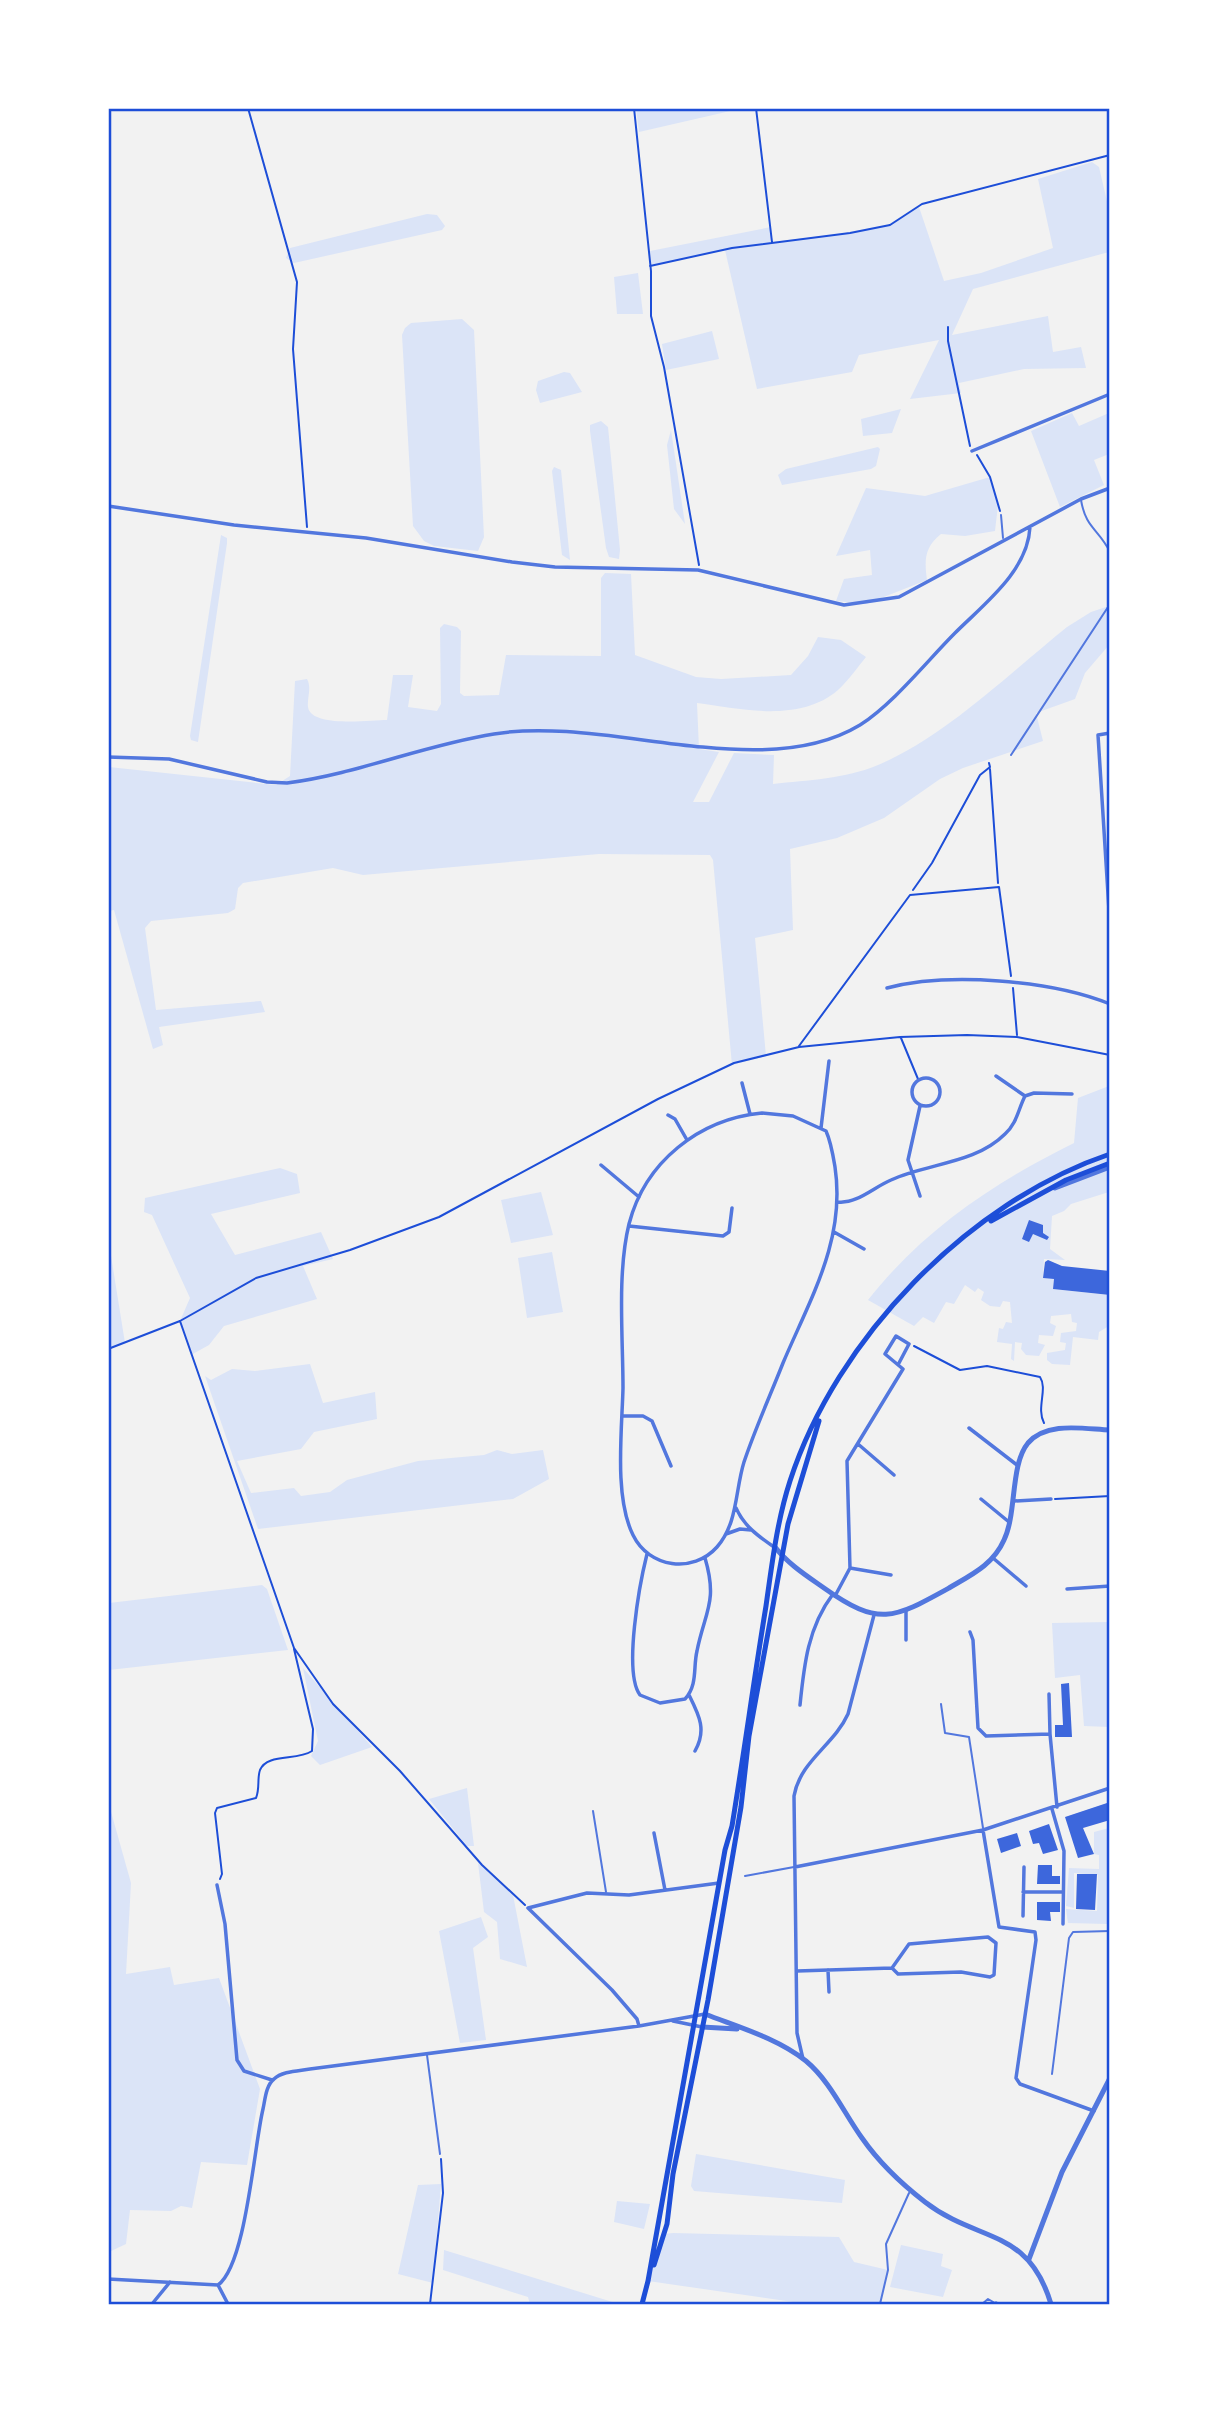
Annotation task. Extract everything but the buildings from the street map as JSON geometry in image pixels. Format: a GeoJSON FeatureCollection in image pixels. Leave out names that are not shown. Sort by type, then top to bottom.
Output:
{"type":"FeatureCollection","features":[{"type":"Feature","properties":{"kind":"main road"},"geometry":{"type":"LineString","coordinates":[[642,2305],[721,1883],[775,1547],[789,1484],[811,1429],[855,1354],[886,1312],[920,1275],[967,1235],[1038,1186],[1110,1154]]}},
{"type":"Feature","properties":{"kind":"main road"},"geometry":{"type":"LineString","coordinates":[[967,1235],[1066,1180],[1110,1165]]}},
{"type":"Feature","properties":{"kind":"main road"},"geometry":{"type":"LineString","coordinates":[[648,2281],[667,2224],[673,2174],[705,2014],[792,1505],[810,1447],[829,1399]]}},
{"type":"Feature","properties":{"kind":"street"},"geometry":{"type":"LineString","coordinates":[[972,451],[1110,394]]}},
{"type":"Feature","properties":{"kind":"street"},"geometry":{"type":"LineString","coordinates":[[108,506],[307,533],[366,538],[555,567],[698,570],[836,605],[867,604],[910,591],[1081,499],[1110,488]]}},
{"type":"Feature","properties":{"kind":"street"},"geometry":{"type":"LineString","coordinates":[[108,757],[169,759],[267,782],[287,783],[495,733],[554,731],[771,750],[816,742],[848,731],[876,712],[1004,584],[1027,542],[1030,527]]}},
{"type":"Feature","properties":{"kind":"street"},"geometry":{"type":"LineString","coordinates":[[1110,733],[1098,735],[1110,926]]}},
{"type":"Feature","properties":{"kind":"street"},"geometry":{"type":"LineString","coordinates":[[887,988],[903,984],[988,979],[1110,1004]]}},
{"type":"Feature","properties":{"kind":"street"},"geometry":{"type":"LineString","coordinates":[[821,1128],[829,1061]]}},
{"type":"Feature","properties":{"kind":"street"},"geometry":{"type":"LineString","coordinates":[[996,1076],[1025,1096],[1041,1093],[1072,1094]]}},
{"type":"Feature","properties":{"kind":"street"},"geometry":{"type":"LineString","coordinates":[[918,1079],[933,1079],[940,1092],[934,1104],[920,1105],[911,1095],[912,1086],[918,1079]]}},
{"type":"Feature","properties":{"kind":"street"},"geometry":{"type":"LineString","coordinates":[[742,1083],[750,1114]]}},
{"type":"Feature","properties":{"kind":"street"},"geometry":{"type":"LineString","coordinates":[[838,1202],[850,1202],[911,1172],[955,1161],[989,1146],[1012,1126],[1025,1096]]}},
{"type":"Feature","properties":{"kind":"street"},"geometry":{"type":"LineString","coordinates":[[920,1105],[908,1153],[911,1172],[920,1196]]}},
{"type":"Feature","properties":{"kind":"street"},"geometry":{"type":"LineString","coordinates":[[750,1114],[783,1114],[821,1128],[830,1142],[838,1202],[834,1232],[821,1279],[748,1451],[732,1520],[726,1534],[705,1558],[693,1563],[672,1564],[647,1554],[634,1537],[628,1521],[622,1472],[624,1262],[629,1226],[639,1196],[660,1165],[687,1140],[727,1119],[750,1114]]}},
{"type":"Feature","properties":{"kind":"street"},"geometry":{"type":"LineString","coordinates":[[668,1115],[675,1119],[687,1140]]}},
{"type":"Feature","properties":{"kind":"street"},"geometry":{"type":"LineString","coordinates":[[601,1165],[639,1196]]}},
{"type":"Feature","properties":{"kind":"street"},"geometry":{"type":"LineString","coordinates":[[629,1226],[723,1236],[729,1232],[732,1208]]}},
{"type":"Feature","properties":{"kind":"street"},"geometry":{"type":"LineString","coordinates":[[834,1232],[864,1250]]}},
{"type":"Feature","properties":{"kind":"street"},"geometry":{"type":"LineString","coordinates":[[800,1705],[804,1666],[816,1618],[850,1568],[846,1470],[848,1461],[903,1368],[885,1354],[895,1336],[909,1344],[899,1363]]}},
{"type":"Feature","properties":{"kind":"street"},"geometry":{"type":"LineString","coordinates":[[622,1416],[643,1416],[652,1420],[671,1466]]}},
{"type":"Feature","properties":{"kind":"street"},"geometry":{"type":"LineString","coordinates":[[970,1428],[1013,1464],[1020,1465]]}},
{"type":"Feature","properties":{"kind":"street"},"geometry":{"type":"LineString","coordinates":[[735,1506],[741,1520],[775,1547],[782,1556],[858,1611],[874,1615],[906,1611],[978,1571],[993,1558],[1010,1523],[1020,1465],[1028,1443],[1047,1431],[1110,1430]]}},
{"type":"Feature","properties":{"kind":"street"},"geometry":{"type":"LineString","coordinates":[[858,1444],[894,1475]]}},
{"type":"Feature","properties":{"kind":"street"},"geometry":{"type":"LineString","coordinates":[[981,1499],[1010,1523]]}},
{"type":"Feature","properties":{"kind":"street"},"geometry":{"type":"LineString","coordinates":[[1014,1501],[1051,1499]]}},
{"type":"Feature","properties":{"kind":"street"},"geometry":{"type":"LineString","coordinates":[[732,1520],[741,1520]]}},
{"type":"Feature","properties":{"kind":"street"},"geometry":{"type":"LineString","coordinates":[[732,1520],[740,1529]]}},
{"type":"Feature","properties":{"kind":"street"},"geometry":{"type":"LineString","coordinates":[[726,1534],[740,1529],[752,1530]]}},
{"type":"Feature","properties":{"kind":"street"},"geometry":{"type":"LineString","coordinates":[[647,1554],[636,1609],[637,1690],[646,1699],[660,1703],[677,1702],[688,1695],[694,1683],[696,1653],[711,1605],[710,1579],[705,1558]]}},
{"type":"Feature","properties":{"kind":"street"},"geometry":{"type":"LineString","coordinates":[[993,1558],[1026,1586]]}},
{"type":"Feature","properties":{"kind":"street"},"geometry":{"type":"LineString","coordinates":[[850,1568],[891,1575]]}},
{"type":"Feature","properties":{"kind":"street"},"geometry":{"type":"LineString","coordinates":[[1067,1589],[1110,1587]]}},
{"type":"Feature","properties":{"kind":"street"},"geometry":{"type":"LineString","coordinates":[[906,1611],[906,1640]]}},
{"type":"Feature","properties":{"kind":"street"},"geometry":{"type":"LineString","coordinates":[[803,2059],[797,2040],[794,1796],[805,1768],[845,1722],[874,1615]]}},
{"type":"Feature","properties":{"kind":"street"},"geometry":{"type":"LineString","coordinates":[[970,1632],[974,1640],[978,1728],[986,1736],[1050,1734]]}},
{"type":"Feature","properties":{"kind":"street"},"geometry":{"type":"LineString","coordinates":[[1049,1694],[1057,1807]]}},
{"type":"Feature","properties":{"kind":"street"},"geometry":{"type":"LineString","coordinates":[[688,1695],[702,1728],[701,1741],[695,1751]]}},
{"type":"Feature","properties":{"kind":"street"},"geometry":{"type":"LineString","coordinates":[[795,1867],[984,1830],[1110,1788]]}},
{"type":"Feature","properties":{"kind":"street"},"geometry":{"type":"LineString","coordinates":[[1051,1808],[1064,1851],[1063,1924]]}},
{"type":"Feature","properties":{"kind":"street"},"geometry":{"type":"LineString","coordinates":[[984,1830],[999,1927],[1035,1932],[1028,2005],[1015,2071],[1020,2084],[1094,2111]]}},
{"type":"Feature","properties":{"kind":"street"},"geometry":{"type":"LineString","coordinates":[[653,1833],[665,1890]]}},
{"type":"Feature","properties":{"kind":"street"},"geometry":{"type":"LineString","coordinates":[[1023,1916],[1024,1867]]}},
{"type":"Feature","properties":{"kind":"street"},"geometry":{"type":"LineString","coordinates":[[528,1908],[587,1893],[629,1895],[721,1883]]}},
{"type":"Feature","properties":{"kind":"street"},"geometry":{"type":"LineString","coordinates":[[217,1885],[226,1924],[237,2060],[244,2071],[272,2080]]}},
{"type":"Feature","properties":{"kind":"street"},"geometry":{"type":"LineString","coordinates":[[1023,1892],[1063,1892]]}},
{"type":"Feature","properties":{"kind":"street"},"geometry":{"type":"LineString","coordinates":[[528,1908],[612,1990],[637,2019],[639,2026]]}},
{"type":"Feature","properties":{"kind":"street"},"geometry":{"type":"LineString","coordinates":[[797,1971],[892,1968],[898,1974],[961,1972],[990,1978],[994,1975],[996,1943],[988,1937],[909,1944],[892,1968]]}},
{"type":"Feature","properties":{"kind":"street"},"geometry":{"type":"LineString","coordinates":[[828,1970],[829,1992]]}},
{"type":"Feature","properties":{"kind":"street"},"geometry":{"type":"LineString","coordinates":[[108,2279],[218,2285],[225,2280],[237,2257],[258,2128],[272,2080],[280,2075],[639,2026],[705,2014],[791,2051],[803,2059],[842,2105],[864,2141],[911,2190],[937,2210],[1017,2248],[1030,2259],[1045,2286],[1051,2305]]}},
{"type":"Feature","properties":{"kind":"street"},"geometry":{"type":"LineString","coordinates":[[671,2021],[702,2027],[743,2029]]}},
{"type":"Feature","properties":{"kind":"street"},"geometry":{"type":"LineString","coordinates":[[791,2051],[797,2040]]}},
{"type":"Feature","properties":{"kind":"street"},"geometry":{"type":"LineString","coordinates":[[1030,2259],[1062,2172],[1110,2078]]}},
{"type":"Feature","properties":{"kind":"street"},"geometry":{"type":"LineString","coordinates":[[152,2305],[170,2283]]}},
{"type":"Feature","properties":{"kind":"street"},"geometry":{"type":"LineString","coordinates":[[218,2285],[228,2305]]}},
{"type":"Feature","properties":{"kind":"lane"},"geometry":{"type":"LineString","coordinates":[[1081,499],[1086,523],[1101,536],[1110,552]]}},
{"type":"Feature","properties":{"kind":"lane"},"geometry":{"type":"LineString","coordinates":[[1001,515],[1003,541]]}},
{"type":"Feature","properties":{"kind":"lane"},"geometry":{"type":"LineString","coordinates":[[1011,755],[1110,604]]}},
{"type":"Feature","properties":{"kind":"lane"},"geometry":{"type":"LineString","coordinates":[[941,1704],[945,1733],[969,1737],[984,1830]]}},
{"type":"Feature","properties":{"kind":"lane"},"geometry":{"type":"LineString","coordinates":[[593,1811],[606,1893]]}},
{"type":"Feature","properties":{"kind":"lane"},"geometry":{"type":"LineString","coordinates":[[745,1876],[795,1867]]}},
{"type":"Feature","properties":{"kind":"lane"},"geometry":{"type":"LineString","coordinates":[[1052,2074],[1069,1938],[1073,1932],[1080,1930],[1110,1931]]}},
{"type":"Feature","properties":{"kind":"lane"},"geometry":{"type":"LineString","coordinates":[[426,2053],[440,2154]]}},
{"type":"Feature","properties":{"kind":"lane"},"geometry":{"type":"LineString","coordinates":[[880,2305],[888,2270],[886,2244],[911,2190]]}},
{"type":"Feature","properties":{"kind":"lane"},"geometry":{"type":"LineString","coordinates":[[982,2305],[988,2299],[997,2304]]}},
{"type":"Feature","properties":{"kind":"path"},"geometry":{"type":"LineString","coordinates":[[248,108],[297,282],[293,349],[307,533]]}},
{"type":"Feature","properties":{"kind":"path"},"geometry":{"type":"LineString","coordinates":[[635,108],[650,266],[651,316],[664,366],[698,570]]}},
{"type":"Feature","properties":{"kind":"path"},"geometry":{"type":"LineString","coordinates":[[756,108],[772,243]]}},
{"type":"Feature","properties":{"kind":"path"},"geometry":{"type":"LineString","coordinates":[[650,266],[732,248],[890,225],[922,204],[1110,155]]}},
{"type":"Feature","properties":{"kind":"path"},"geometry":{"type":"LineString","coordinates":[[948,327],[948,341],[972,451],[990,477],[1001,515]]}},
{"type":"Feature","properties":{"kind":"path"},"geometry":{"type":"LineString","coordinates":[[913,890],[932,863],[980,775],[989,765],[998,883]]}},
{"type":"Feature","properties":{"kind":"path"},"geometry":{"type":"LineString","coordinates":[[799,1047],[910,895],[999,888],[1017,1037]]}},
{"type":"Feature","properties":{"kind":"path"},"geometry":{"type":"LineString","coordinates":[[900,1037],[918,1079]]}},
{"type":"Feature","properties":{"kind":"path"},"geometry":{"type":"LineString","coordinates":[[108,1349],[180,1321],[256,1278],[351,1250],[439,1217],[659,1099],[734,1063],[799,1047],[900,1037],[1017,1037],[1110,1055]]}},
{"type":"Feature","properties":{"kind":"path"},"geometry":{"type":"LineString","coordinates":[[829,1061],[830,1044]]}},
{"type":"Feature","properties":{"kind":"path"},"geometry":{"type":"LineString","coordinates":[[180,1321],[294,1648],[313,1728],[312,1751],[302,1758],[271,1759],[264,1763],[259,1772],[257,1798],[217,1808],[215,1814],[222,1874],[217,1885]]}},
{"type":"Feature","properties":{"kind":"path"},"geometry":{"type":"LineString","coordinates":[[909,1344],[960,1370],[987,1366],[1040,1377],[1043,1381],[1040,1412],[1047,1431]]}},
{"type":"Feature","properties":{"kind":"path"},"geometry":{"type":"LineString","coordinates":[[1051,1499],[1110,1496]]}},
{"type":"Feature","properties":{"kind":"path"},"geometry":{"type":"LineString","coordinates":[[294,1648],[333,1704],[400,1771],[482,1865],[528,1908]]}},
{"type":"Feature","properties":{"kind":"path"},"geometry":{"type":"LineString","coordinates":[[430,2305],[443,2193],[440,2154]]}},
{"type":"Feature","properties":{"kind":"shaded area"},"geometry":{"type":"Polygon","coordinates":[[[636,108],[739,108],[739,109],[639,132],[636,108]]]}},
{"type":"Feature","properties":{"kind":"shaded area"},"geometry":{"type":"Polygon","coordinates":[[[1092,162],[1099,167],[1109,210],[1109,252],[973,289],[952,335],[1048,316],[1053,352],[1081,347],[1086,368],[1024,369],[959,383],[961,393],[910,399],[939,340],[859,355],[852,372],[757,389],[725,250],[651,265],[650,251],[771,227],[772,242],[850,233],[890,225],[919,207],[944,281],[981,273],[1053,248],[1038,179],[1092,162]]]}},
{"type":"Feature","properties":{"kind":"shaded area"},"geometry":{"type":"Polygon","coordinates":[[[427,214],[437,215],[445,226],[442,230],[294,263],[286,258],[290,248],[427,214]]]}},
{"type":"Feature","properties":{"kind":"shaded area"},"geometry":{"type":"Polygon","coordinates":[[[638,273],[643,314],[617,314],[614,277],[638,273]]]}},
{"type":"Feature","properties":{"kind":"shaded area"},"geometry":{"type":"Polygon","coordinates":[[[462,319],[474,330],[484,537],[478,551],[434,546],[424,541],[413,526],[402,335],[411,323],[462,319]]]}},
{"type":"Feature","properties":{"kind":"shaded area"},"geometry":{"type":"Polygon","coordinates":[[[712,331],[719,359],[666,370],[662,344],[712,331]]]}},
{"type":"Feature","properties":{"kind":"shaded area"},"geometry":{"type":"Polygon","coordinates":[[[564,372],[570,373],[582,392],[540,403],[536,390],[538,381],[564,372]]]}},
{"type":"Feature","properties":{"kind":"shaded area"},"geometry":{"type":"Polygon","coordinates":[[[901,409],[892,433],[863,436],[861,419],[901,409]]]}},
{"type":"Feature","properties":{"kind":"shaded area"},"geometry":{"type":"Polygon","coordinates":[[[1072,413],[1079,426],[1109,413],[1109,454],[1094,460],[1104,485],[1060,507],[1031,431],[1072,413]]]}},
{"type":"Feature","properties":{"kind":"shaded area"},"geometry":{"type":"Polygon","coordinates":[[[601,421],[608,427],[619,559],[609,557],[606,548],[590,431],[590,425],[601,421]]]}},
{"type":"Feature","properties":{"kind":"shaded area"},"geometry":{"type":"Polygon","coordinates":[[[671,430],[685,524],[674,509],[667,445],[671,430]]]}},
{"type":"Feature","properties":{"kind":"shaded area"},"geometry":{"type":"Polygon","coordinates":[[[878,447],[880,449],[876,466],[871,469],[782,485],[778,475],[786,469],[878,447]]]}},
{"type":"Feature","properties":{"kind":"shaded area"},"geometry":{"type":"Polygon","coordinates":[[[554,467],[561,470],[570,560],[562,555],[552,471],[554,467]]]}},
{"type":"Feature","properties":{"kind":"shaded area"},"geometry":{"type":"Polygon","coordinates":[[[990,477],[998,505],[995,531],[965,536],[941,534],[927,554],[927,580],[866,604],[836,601],[844,579],[872,575],[870,550],[836,556],[866,488],[925,496],[990,477]]]}},
{"type":"Feature","properties":{"kind":"shaded area"},"geometry":{"type":"Polygon","coordinates":[[[221,535],[227,538],[227,543],[198,742],[191,740],[190,736],[221,535]]]}},
{"type":"Feature","properties":{"kind":"shaded area"},"geometry":{"type":"Polygon","coordinates":[[[605,573],[631,574],[635,655],[696,677],[721,679],[791,675],[808,656],[818,637],[841,640],[866,657],[838,690],[806,707],[770,711],[697,703],[699,749],[719,752],[693,802],[709,802],[734,753],[774,755],[773,784],[840,776],[878,765],[903,753],[952,721],[1067,627],[1091,612],[1109,606],[1109,645],[1085,673],[1075,699],[1036,713],[1043,741],[963,768],[940,779],[884,818],[837,838],[790,849],[793,930],[755,938],[766,1056],[732,1065],[713,860],[710,855],[599,854],[363,875],[333,868],[243,883],[238,888],[235,909],[228,913],[151,921],[145,928],[156,1010],[261,1001],[265,1012],[159,1027],[163,1045],[153,1049],[114,910],[109,911],[109,767],[276,785],[290,776],[295,681],[307,679],[308,707],[312,714],[319,718],[387,720],[393,675],[413,675],[408,707],[437,711],[441,704],[440,628],[444,624],[457,627],[461,631],[460,693],[464,696],[499,695],[506,655],[601,656],[601,578],[605,573]]]}},
{"type":"Feature","properties":{"kind":"shaded area"},"geometry":{"type":"Polygon","coordinates":[[[1109,1086],[1109,1192],[1071,1204],[1064,1211],[1052,1216],[1050,1249],[1065,1260],[1044,1259],[1043,1278],[1054,1279],[1053,1289],[1109,1295],[1109,1326],[1099,1332],[1098,1340],[1073,1337],[1070,1365],[1052,1364],[1047,1360],[1047,1353],[1065,1350],[1066,1343],[1060,1342],[1061,1333],[1076,1331],[1077,1323],[1072,1322],[1071,1314],[1051,1316],[1050,1323],[1056,1326],[1053,1336],[1039,1335],[1038,1343],[1045,1345],[1039,1356],[1026,1355],[1021,1349],[1022,1343],[1015,1342],[1014,1361],[1011,1359],[1012,1344],[997,1342],[999,1328],[1003,1329],[1006,1322],[1012,1323],[1010,1302],[1003,1301],[1000,1307],[990,1306],[981,1300],[984,1292],[978,1288],[975,1292],[965,1285],[954,1304],[946,1302],[934,1323],[923,1317],[914,1326],[868,1300],[912,1251],[962,1210],[1016,1174],[1074,1143],[1078,1098],[1109,1086]]]}},
{"type":"Feature","properties":{"kind":"shaded area"},"geometry":{"type":"Polygon","coordinates":[[[280,1168],[297,1174],[300,1193],[211,1214],[235,1255],[321,1232],[333,1259],[303,1266],[317,1299],[224,1326],[209,1345],[191,1355],[180,1321],[190,1298],[152,1215],[144,1212],[145,1198],[280,1168]]]}},
{"type":"Feature","properties":{"kind":"shaded area"},"geometry":{"type":"Polygon","coordinates":[[[541,1192],[553,1235],[511,1243],[501,1200],[541,1192]]]}},
{"type":"Feature","properties":{"kind":"shaded area"},"geometry":{"type":"Polygon","coordinates":[[[108,1237],[125,1343],[109,1349],[108,1349],[108,1237]]]}},
{"type":"Feature","properties":{"kind":"shaded area"},"geometry":{"type":"Polygon","coordinates":[[[552,1252],[563,1312],[527,1318],[518,1258],[552,1252]]]}},
{"type":"Feature","properties":{"kind":"shaded area"},"geometry":{"type":"Polygon","coordinates":[[[310,1364],[323,1403],[375,1392],[377,1419],[314,1432],[301,1449],[237,1461],[251,1493],[294,1488],[301,1496],[330,1492],[347,1480],[418,1461],[484,1455],[497,1450],[512,1454],[543,1450],[549,1479],[513,1499],[258,1529],[205,1376],[211,1380],[232,1369],[255,1371],[310,1364]]]}},
{"type":"Feature","properties":{"kind":"shaded area"},"geometry":{"type":"Polygon","coordinates":[[[262,1585],[267,1589],[288,1650],[109,1670],[109,1603],[262,1585]]]}},
{"type":"Feature","properties":{"kind":"shaded area"},"geometry":{"type":"Polygon","coordinates":[[[1109,1622],[1109,1727],[1084,1726],[1080,1675],[1055,1678],[1052,1623],[1109,1622]]]}},
{"type":"Feature","properties":{"kind":"shaded area"},"geometry":{"type":"Polygon","coordinates":[[[303,1668],[372,1747],[320,1765],[311,1756],[318,1741],[303,1668]]]}},
{"type":"Feature","properties":{"kind":"shaded area"},"geometry":{"type":"Polygon","coordinates":[[[467,1788],[474,1846],[467,1846],[429,1799],[467,1788]]]}},
{"type":"Feature","properties":{"kind":"shaded area"},"geometry":{"type":"Polygon","coordinates":[[[108,1801],[131,1883],[126,1974],[170,1967],[174,1985],[219,1978],[260,2089],[247,2165],[201,2162],[192,2208],[181,2206],[171,2211],[130,2210],[126,2244],[109,2252],[108,1801]]]}},
{"type":"Feature","properties":{"kind":"shaded area"},"geometry":{"type":"Polygon","coordinates":[[[1109,1828],[1107,1924],[1068,1923],[1066,1909],[1097,1911],[1098,1875],[1074,1873],[1074,1908],[1066,1906],[1069,1868],[1099,1869],[1099,1855],[1094,1854],[1094,1832],[1109,1828]]]}},
{"type":"Feature","properties":{"kind":"shaded area"},"geometry":{"type":"Polygon","coordinates":[[[478,1863],[513,1895],[527,1967],[500,1959],[497,1922],[484,1912],[478,1863]]]}},
{"type":"Feature","properties":{"kind":"shaded area"},"geometry":{"type":"Polygon","coordinates":[[[481,1917],[488,1937],[473,1948],[486,2040],[460,2043],[439,1931],[481,1917]]]}},
{"type":"Feature","properties":{"kind":"shaded area"},"geometry":{"type":"Polygon","coordinates":[[[696,2154],[845,2180],[842,2203],[694,2191],[691,2186],[696,2154]]]}},
{"type":"Feature","properties":{"kind":"shaded area"},"geometry":{"type":"Polygon","coordinates":[[[441,2184],[433,2283],[398,2274],[418,2185],[441,2184]]]}},
{"type":"Feature","properties":{"kind":"shaded area"},"geometry":{"type":"Polygon","coordinates":[[[617,2201],[650,2204],[644,2229],[614,2222],[617,2201]]]}},
{"type":"Feature","properties":{"kind":"shaded area"},"geometry":{"type":"Polygon","coordinates":[[[664,2234],[839,2237],[854,2262],[888,2270],[880,2304],[807,2304],[648,2281],[664,2234]]]}},
{"type":"Feature","properties":{"kind":"shaded area"},"geometry":{"type":"Polygon","coordinates":[[[901,2245],[943,2254],[941,2266],[952,2270],[943,2297],[890,2287],[901,2245]]]}},
{"type":"Feature","properties":{"kind":"shaded area"},"geometry":{"type":"Polygon","coordinates":[[[444,2250],[619,2304],[530,2304],[528,2297],[443,2270],[444,2250]]]}}]}
